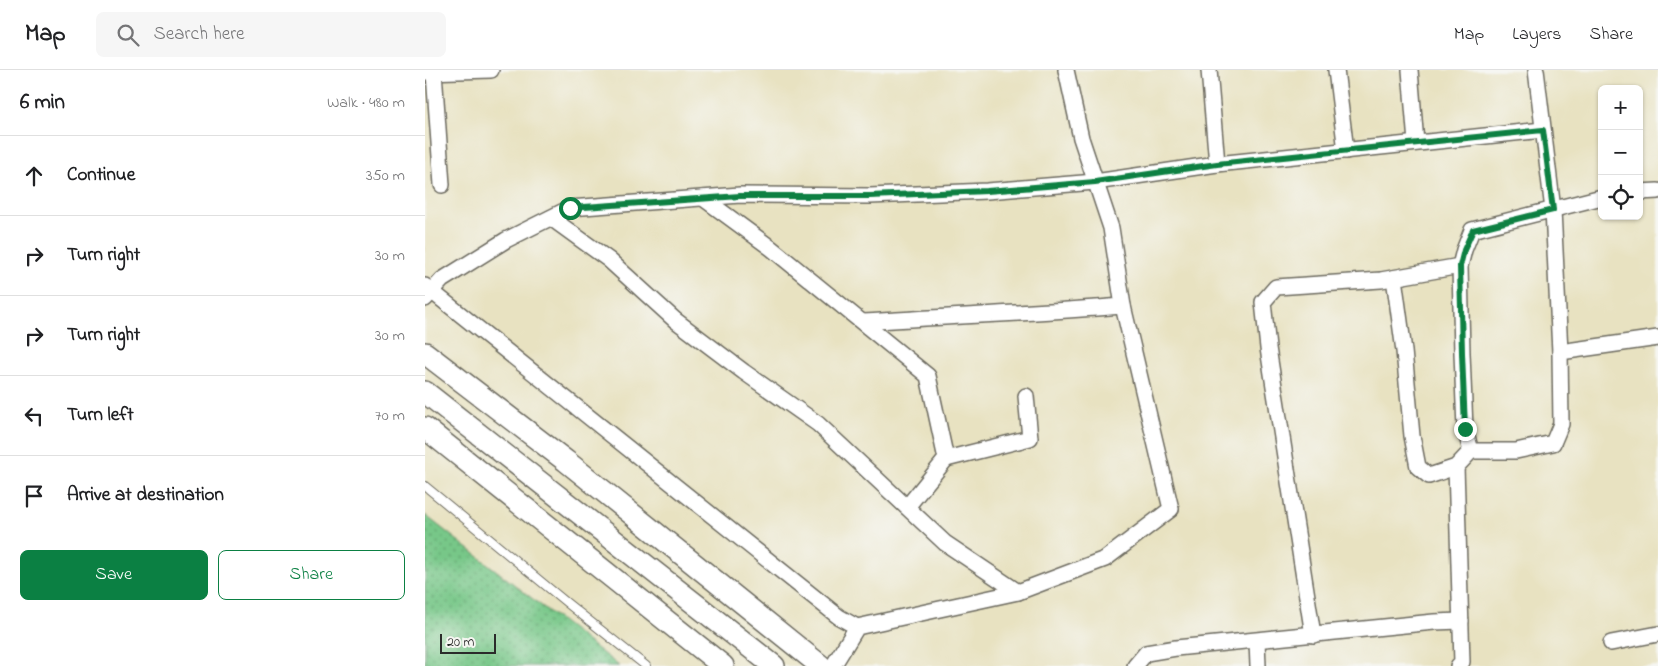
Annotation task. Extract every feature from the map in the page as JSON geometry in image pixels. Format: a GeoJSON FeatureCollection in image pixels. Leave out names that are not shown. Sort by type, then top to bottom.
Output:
{"type":"FeatureCollection","features":[{"type":"Feature","properties":{"kind":"main road"},"geometry":{"type":"LineString","coordinates":[[425,353],[566,461],[821,666]]}},
{"type":"Feature","properties":{"kind":"main road"},"geometry":{"type":"LineString","coordinates":[[425,392],[774,666]]}},
{"type":"Feature","properties":{"kind":"main road"},"geometry":{"type":"LineString","coordinates":[[425,428],[723,666]]}},
{"type":"Feature","properties":{"kind":"street"},"geometry":{"type":"LineString","coordinates":[[442,185],[429,72],[491,70]]}},
{"type":"Feature","properties":{"kind":"street"},"geometry":{"type":"LineString","coordinates":[[1066,70],[1081,138],[1095,182],[1111,228],[1123,306],[1171,509],[1105,559],[1018,592],[857,627],[839,617],[427,292],[442,280],[506,240],[570,208],[740,196],[987,191],[1095,182],[1217,164],[1543,130]]}},
{"type":"Feature","properties":{"kind":"street"},"geometry":{"type":"LineString","coordinates":[[1209,70],[1217,164]]}},
{"type":"Feature","properties":{"kind":"street"},"geometry":{"type":"LineString","coordinates":[[1336,70],[1346,151]]}},
{"type":"Feature","properties":{"kind":"street"},"geometry":{"type":"LineString","coordinates":[[1410,70],[1416,143]]}},
{"type":"Feature","properties":{"kind":"street"},"geometry":{"type":"LineString","coordinates":[[1393,278],[1403,351],[1411,436],[1418,467],[1429,476],[1456,467],[1471,451],[1516,451],[1553,443],[1561,424],[1560,352],[1553,210],[1536,70]]}},
{"type":"Feature","properties":{"kind":"street"},"geometry":{"type":"LineString","coordinates":[[1643,192],[1658,191]]}},
{"type":"Feature","properties":{"kind":"street"},"geometry":{"type":"LineString","coordinates":[[703,198],[771,248],[928,376],[946,459]]}},
{"type":"Feature","properties":{"kind":"street"},"geometry":{"type":"LineString","coordinates":[[1471,451],[1465,429],[1460,266],[1464,250],[1473,230],[1598,198]]}},
{"type":"Feature","properties":{"kind":"street"},"geometry":{"type":"LineString","coordinates":[[551,218],[609,260],[675,320],[818,424],[945,543],[1018,592]]}},
{"type":"Feature","properties":{"kind":"street"},"geometry":{"type":"LineString","coordinates":[[1313,635],[1271,366],[1263,302],[1276,287],[1393,278],[1460,266]]}},
{"type":"Feature","properties":{"kind":"street"},"geometry":{"type":"LineString","coordinates":[[864,322],[954,316],[1045,313],[1123,306]]}},
{"type":"Feature","properties":{"kind":"street"},"geometry":{"type":"LineString","coordinates":[[1560,352],[1658,338]]}},
{"type":"Feature","properties":{"kind":"street"},"geometry":{"type":"LineString","coordinates":[[907,507],[946,459],[1030,438],[1026,396]]}},
{"type":"Feature","properties":{"kind":"street"},"geometry":{"type":"LineString","coordinates":[[1456,467],[1462,662],[1458,666]]}},
{"type":"Feature","properties":{"kind":"street"},"geometry":{"type":"LineString","coordinates":[[1135,666],[1146,653],[1176,648],[1434,622],[1461,621]]}},
{"type":"Feature","properties":{"kind":"street"},"geometry":{"type":"LineString","coordinates":[[833,666],[857,627]]}},
{"type":"Feature","properties":{"kind":"street"},"geometry":{"type":"LineString","coordinates":[[1611,643],[1658,634]]}},
{"type":"Feature","properties":{"kind":"street"},"geometry":{"type":"LineString","coordinates":[[1257,641],[1258,666]]}},
{"type":"Feature","properties":{"kind":"lane"},"geometry":{"type":"LineString","coordinates":[[425,486],[567,604],[646,666]]}},
{"type":"Feature","properties":{"kind":"green space"},"geometry":{"type":"Polygon","coordinates":[[[425,515],[619,666],[425,666],[425,515]]]}},
{"type":"Feature","properties":{"kind":"route"},"geometry":{"type":"LineString","coordinates":[[570,208],[740,196],[870,196],[987,191],[1095,182],[1217,164],[1543,130],[1553,210],[1473,230],[1464,250],[1460,266],[1465,429]]}}]}
